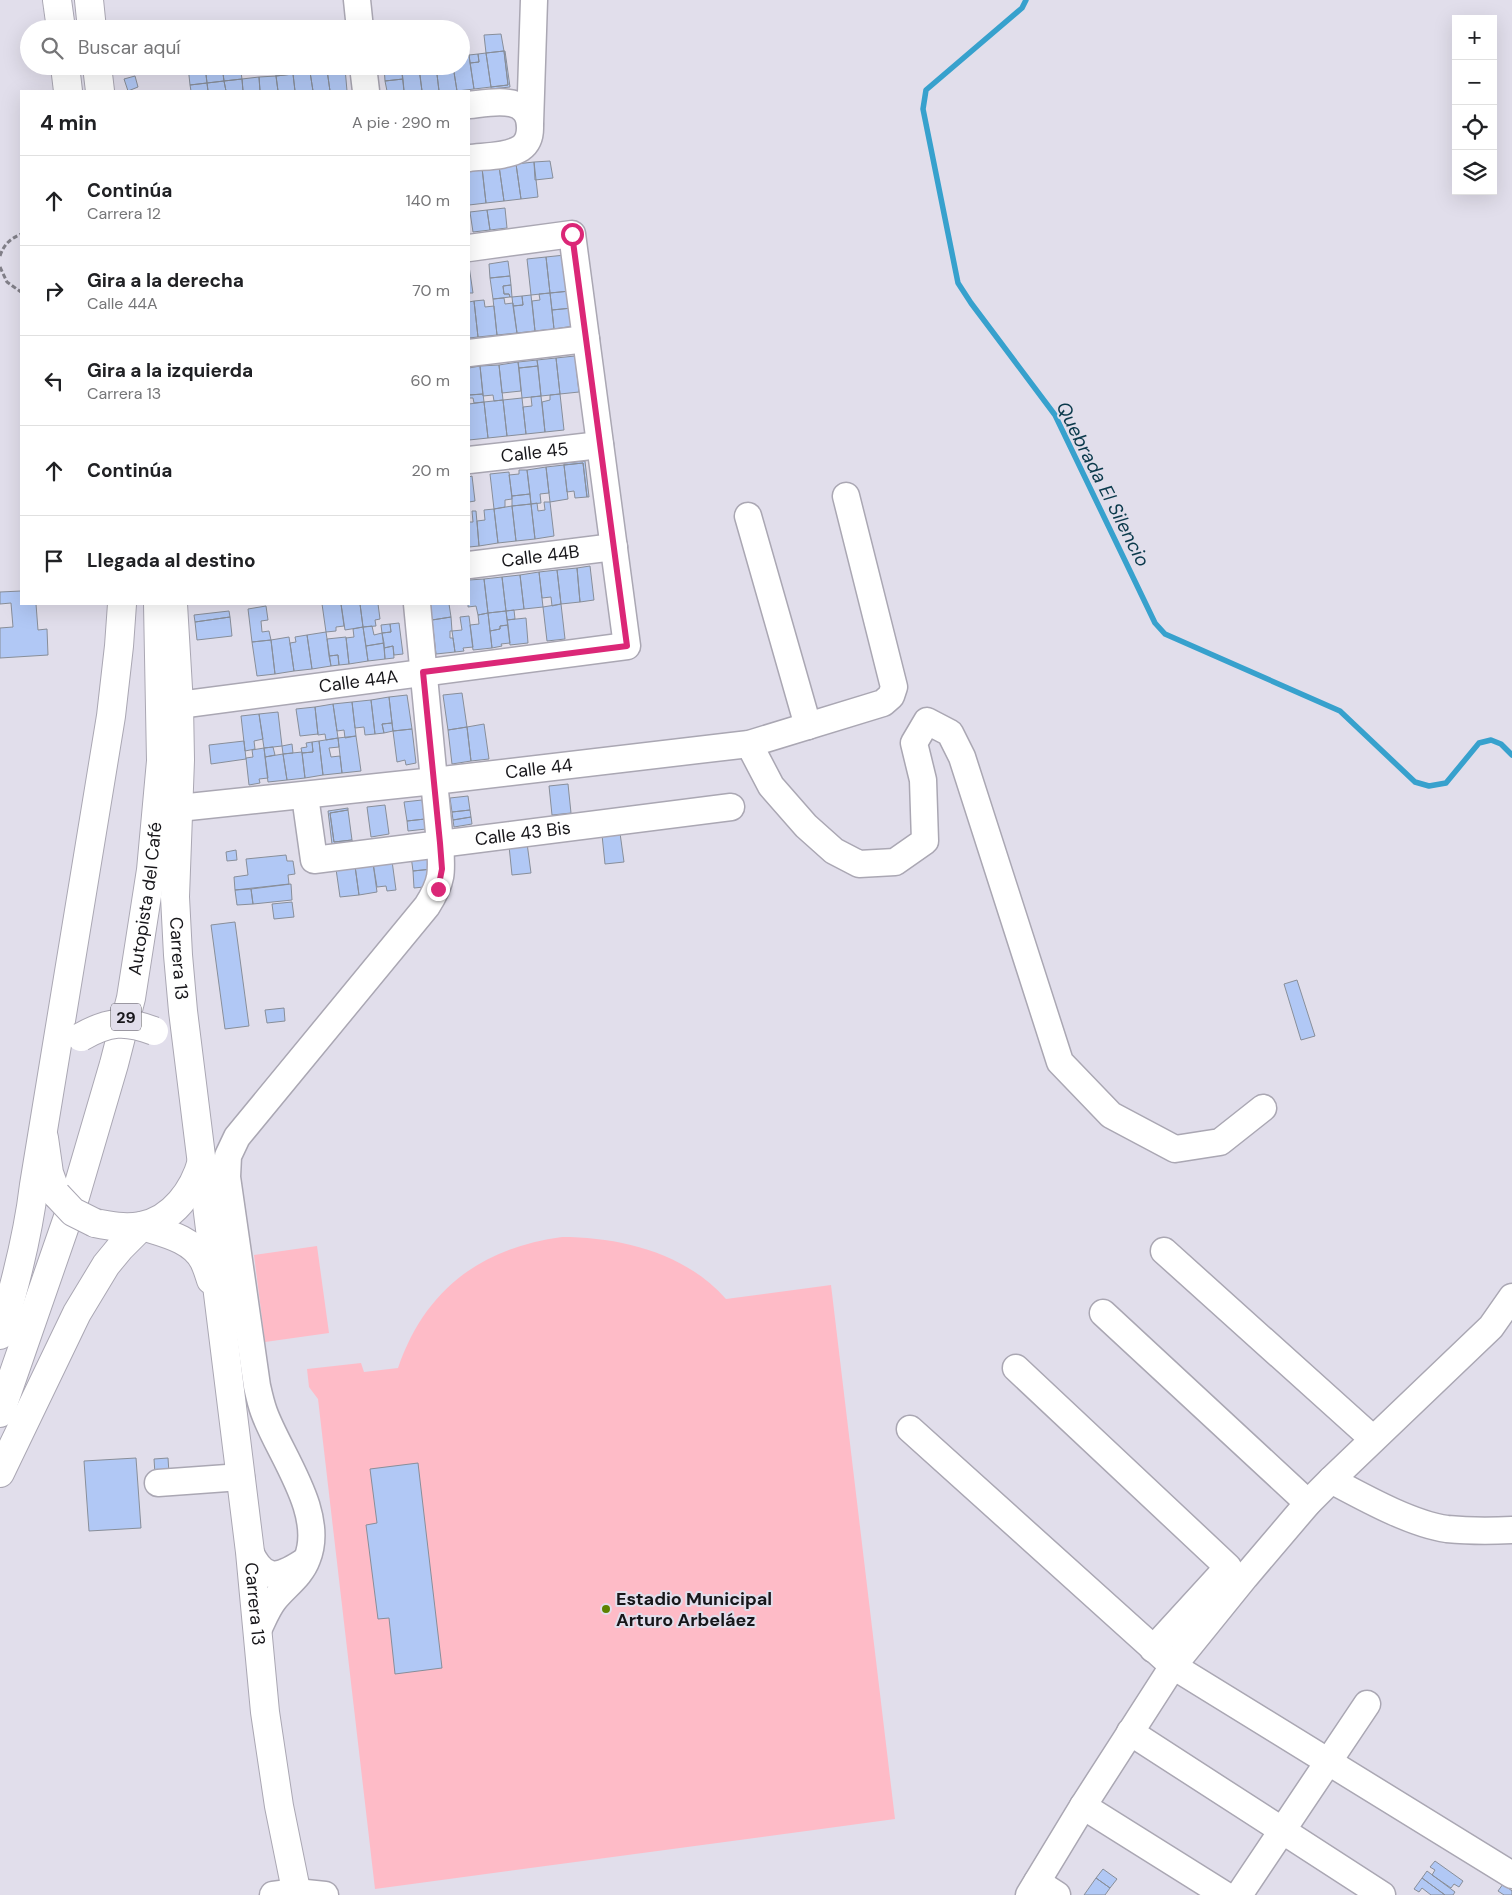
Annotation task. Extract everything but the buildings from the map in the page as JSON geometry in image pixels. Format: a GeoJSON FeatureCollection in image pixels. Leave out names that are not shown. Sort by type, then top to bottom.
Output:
{"type":"FeatureCollection","features":[{"type":"Feature","properties":{"kind":"main road"},"geometry":{"type":"LineString","coordinates":[[57,0],[60,20]]}},
{"type":"Feature","properties":{"kind":"main road"},"geometry":{"type":"LineString","coordinates":[[88,0],[91,20]]}},
{"type":"Feature","properties":{"kind":"main road"},"geometry":{"type":"LineString","coordinates":[[66,75],[68,90]]}},
{"type":"Feature","properties":{"kind":"main road"},"geometry":{"type":"LineString","coordinates":[[99,75],[100,90]]}},
{"type":"Feature","properties":{"kind":"main road"},"geometry":{"type":"LineString","coordinates":[[0,1335],[12,1295],[30,1218],[111,716],[122,605]]}},
{"type":"Feature","properties":{"kind":"main road","name":"Autopista del Café"},"geometry":{"type":"LineString","coordinates":[[0,1413],[75,1197],[114,1064],[131,998],[150,879],[161,770],[158,605]]}},
{"type":"Feature","properties":{"kind":"main road","name":"Carrera 13"},"geometry":{"type":"LineString","coordinates":[[173,605],[179,705],[179,808],[175,897],[178,955],[191,1076],[222,1312],[250,1552],[266,1712],[280,1806],[288,1894]]}},
{"type":"Feature","properties":{"kind":"main road"},"geometry":{"type":"LineString","coordinates":[[52,1078],[63,1055],[81,1037],[98,1027],[117,1023],[136,1024],[154,1030],[171,1041],[184,1057],[191,1076]]}},
{"type":"Feature","properties":{"kind":"main road"},"geometry":{"type":"LineString","coordinates":[[44,1127],[46,1158],[57,1195],[73,1212],[95,1223],[118,1228],[142,1226],[161,1218],[177,1206],[190,1191],[198,1175],[202,1159]]}},
{"type":"Feature","properties":{"kind":"main road"},"geometry":{"type":"LineString","coordinates":[[0,1473],[77,1313],[106,1265],[142,1226]]}},
{"type":"Feature","properties":{"kind":"main road","name":"Carrera 13"},"geometry":{"type":"LineString","coordinates":[[142,1226],[179,1239],[192,1246],[204,1260],[222,1312]]}},
{"type":"Feature","properties":{"kind":"street"},"geometry":{"type":"LineString","coordinates":[[470,158],[509,153],[522,147],[530,136],[534,0]]}},
{"type":"Feature","properties":{"kind":"street"},"geometry":{"type":"LineString","coordinates":[[101,75],[106,90]]}},
{"type":"Feature","properties":{"kind":"street"},"geometry":{"type":"LineString","coordinates":[[364,75],[366,90]]}},
{"type":"Feature","properties":{"kind":"street"},"geometry":{"type":"LineString","coordinates":[[470,106],[510,102],[518,105],[526,112],[530,124]]}},
{"type":"Feature","properties":{"kind":"street"},"geometry":{"type":"LineString","coordinates":[[470,248],[572,234],[614,547]]}},
{"type":"Feature","properties":{"kind":"street"},"geometry":{"type":"LineString","coordinates":[[470,353],[586,339]]}},
{"type":"Feature","properties":{"kind":"street","name":"Calle 45"},"geometry":{"type":"LineString","coordinates":[[470,460],[600,445]]}},
{"type":"Feature","properties":{"kind":"street","name":"Calle 44"},"geometry":{"type":"LineString","coordinates":[[179,808],[305,796],[749,744],[883,703],[891,696],[894,686],[846,496]]}},
{"type":"Feature","properties":{"kind":"street"},"geometry":{"type":"LineString","coordinates":[[748,516],[808,726]]}},
{"type":"Feature","properties":{"kind":"street","name":"Calle 44B"},"geometry":{"type":"LineString","coordinates":[[470,565],[614,547]]}},
{"type":"Feature","properties":{"kind":"street","name":"Calle 44A"},"geometry":{"type":"LineString","coordinates":[[179,705],[627,646],[614,547]]}},
{"type":"Feature","properties":{"kind":"street"},"geometry":{"type":"LineString","coordinates":[[258,1630],[274,1600],[298,1575],[307,1559],[312,1541],[304,1500],[264,1413],[256,1386],[227,1177],[228,1156],[237,1137],[427,906],[438,889],[442,869],[417,605]]}},
{"type":"Feature","properties":{"kind":"street"},"geometry":{"type":"LineString","coordinates":[[749,744],[771,786],[806,826],[834,851],[859,864],[895,862],[925,841],[923,780],[914,743],[927,721],[950,733],[962,757],[1060,1062],[1111,1116],[1175,1149],[1220,1142],[1263,1108]]}},
{"type":"Feature","properties":{"kind":"street","name":"Calle 43 Bis"},"geometry":{"type":"LineString","coordinates":[[305,796],[314,860],[731,808]]}},
{"type":"Feature","properties":{"kind":"street"},"geometry":{"type":"LineString","coordinates":[[1164,1251],[1373,1439]]}},
{"type":"Feature","properties":{"kind":"street"},"geometry":{"type":"LineString","coordinates":[[1041,1891],[1083,1806],[1173,1666],[1308,1503],[1491,1327],[1512,1297]]}},
{"type":"Feature","properties":{"kind":"street"},"geometry":{"type":"LineString","coordinates":[[1103,1313],[1308,1503]]}},
{"type":"Feature","properties":{"kind":"street"},"geometry":{"type":"LineString","coordinates":[[1016,1368],[1228,1567],[1153,1648]]}},
{"type":"Feature","properties":{"kind":"street"},"geometry":{"type":"LineString","coordinates":[[910,1429],[1173,1666],[1512,1875]]}},
{"type":"Feature","properties":{"kind":"street"},"geometry":{"type":"LineString","coordinates":[[158,1483],[241,1477]]}},
{"type":"Feature","properties":{"kind":"street"},"geometry":{"type":"LineString","coordinates":[[1331,1480],[1424,1524],[1446,1528],[1493,1531],[1512,1530]]}},
{"type":"Feature","properties":{"kind":"street"},"geometry":{"type":"LineString","coordinates":[[250,1552],[256,1565],[266,1573],[278,1576],[290,1571],[307,1559]]}},
{"type":"Feature","properties":{"kind":"street"},"geometry":{"type":"LineString","coordinates":[[1239,1895],[1367,1704]]}},
{"type":"Feature","properties":{"kind":"street"},"geometry":{"type":"LineString","coordinates":[[1130,1732],[1382,1895]]}},
{"type":"Feature","properties":{"kind":"street"},"geometry":{"type":"LineString","coordinates":[[1083,1806],[1225,1895]]}},
{"type":"Feature","properties":{"kind":"street"},"geometry":{"type":"LineString","coordinates":[[288,1894],[325,1895]]}},
{"type":"Feature","properties":{"kind":"path"},"geometry":{"type":"LineString","coordinates":[[0,256],[3,247],[12,238],[20,234]]}},
{"type":"Feature","properties":{"kind":"path"},"geometry":{"type":"LineString","coordinates":[[0,267],[7,282],[20,291]]}},
{"type":"Feature","properties":{"kind":"shaded area","name":"Estadio Municipal Arturo Arbeláez"},"geometry":{"type":"Polygon","coordinates":[[[562,1237],[606,1240],[629,1244],[651,1251],[672,1259],[692,1270],[710,1283],[726,1299],[831,1285],[895,1819],[375,1889],[318,1399],[309,1387],[307,1369],[361,1363],[364,1372],[398,1368],[409,1340],[423,1316],[440,1295],[459,1277],[481,1263],[506,1251],[562,1237]]]}},
{"type":"Feature","properties":{"kind":"shaded area"},"geometry":{"type":"Polygon","coordinates":[[[317,1246],[329,1333],[265,1342],[254,1255],[317,1246]]]}},
{"type":"Feature","properties":{"kind":"waterway","name":"Quebrada El Silencio"},"geometry":{"type":"LineString","coordinates":[[1026,0],[1022,8],[926,90],[923,109],[958,283],[1055,415],[1155,623],[1165,634],[1340,711],[1415,782],[1429,786],[1446,783],[1479,743],[1491,740],[1501,744],[1512,755]]}},
{"type":"Feature","properties":{"kind":"place","name":"Estadio Municipal Arturo Arbeláez"},"geometry":{"type":"Point","coordinates":[606,1609]}},
{"type":"Feature","properties":{"kind":"route"},"geometry":{"type":"LineString","coordinates":[[438,889],[442,869],[423,672],[627,646],[572,234]]}}]}
